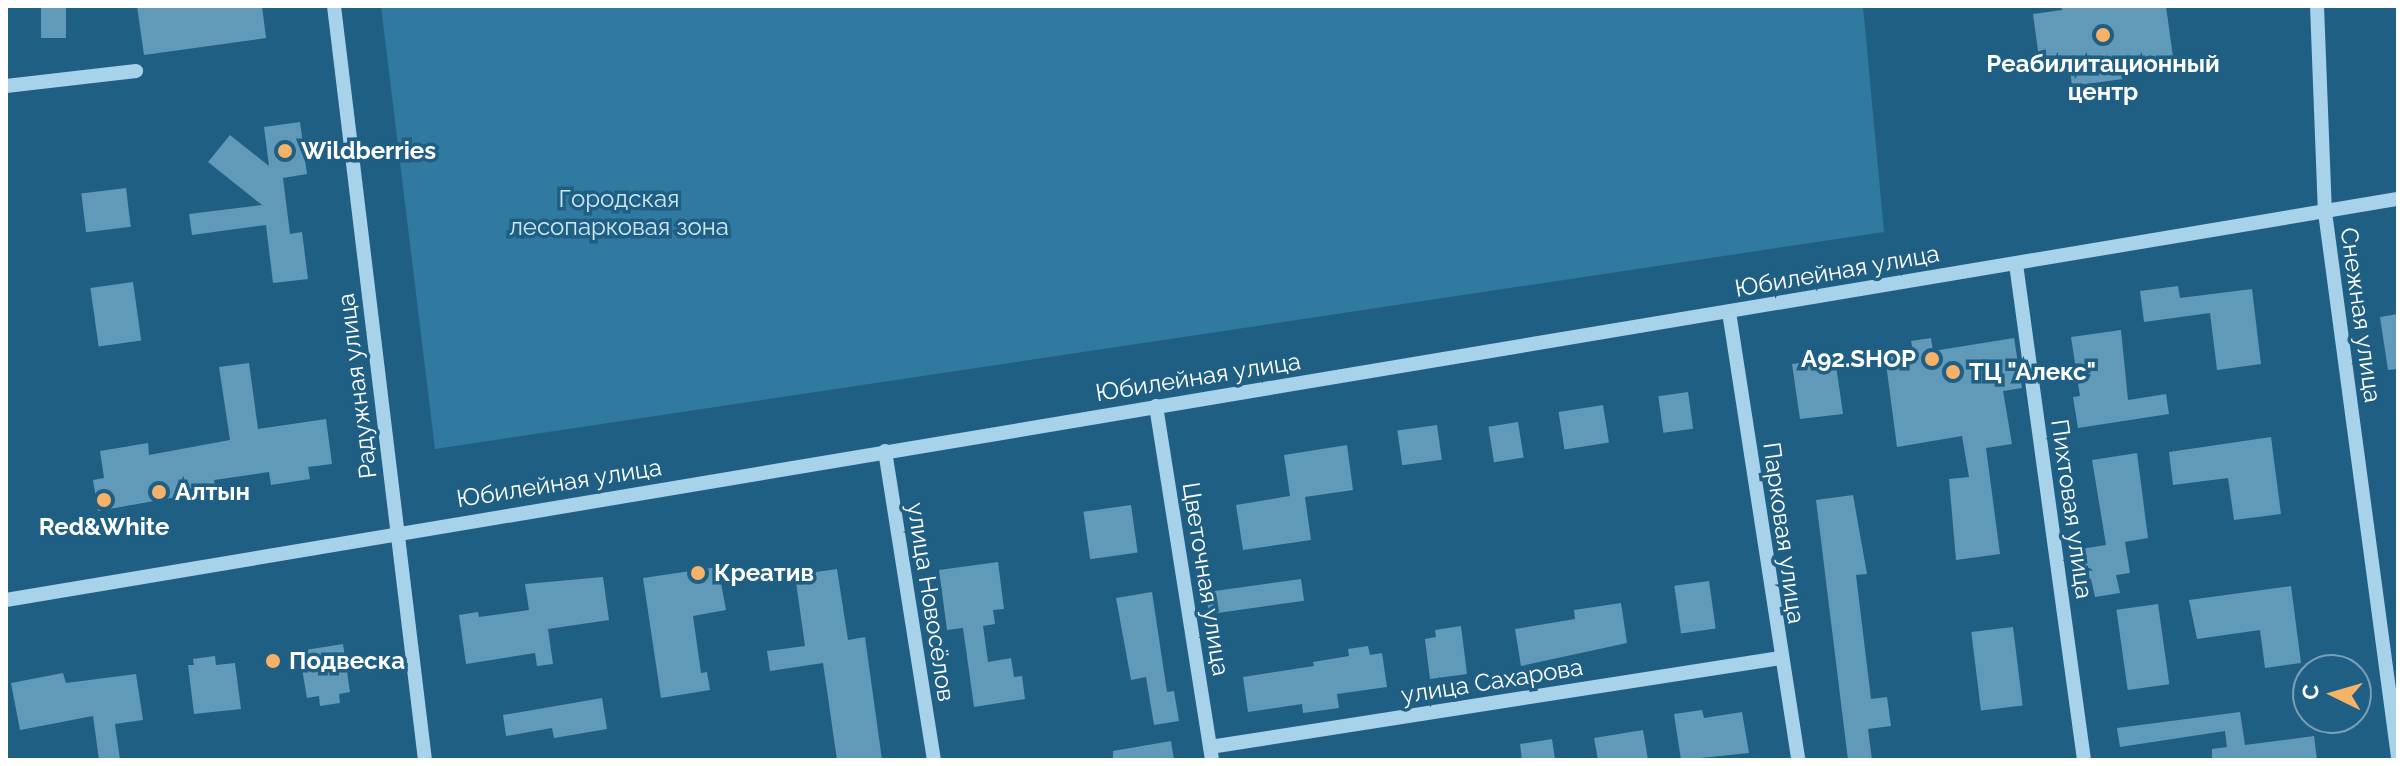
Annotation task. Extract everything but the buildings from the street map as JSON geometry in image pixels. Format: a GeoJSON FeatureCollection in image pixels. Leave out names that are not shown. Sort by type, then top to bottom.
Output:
{"type":"FeatureCollection","features":[{"type":"Feature","properties":{"kind":"street","name":"Радужная улица"},"geometry":{"type":"LineString","coordinates":[[334,6],[425,760]]}},
{"type":"Feature","properties":{"kind":"street","name":"Снежная улица"},"geometry":{"type":"LineString","coordinates":[[2317,6],[2325,212],[2398,757]]}},
{"type":"Feature","properties":{"kind":"street"},"geometry":{"type":"LineString","coordinates":[[6,86],[136,71]]}},
{"type":"Feature","properties":{"kind":"street","name":"Юбилейная улица"},"geometry":{"type":"LineString","coordinates":[[6,600],[397,532],[2398,199]]}},
{"type":"Feature","properties":{"kind":"street","name":"Пихтовая улица"},"geometry":{"type":"LineString","coordinates":[[2016,264],[2084,760]]}},
{"type":"Feature","properties":{"kind":"street","name":"Парковая улица"},"geometry":{"type":"LineString","coordinates":[[1729,312],[1798,760]]}},
{"type":"Feature","properties":{"kind":"street","name":"Цветочная улица"},"geometry":{"type":"LineString","coordinates":[[1156,406],[1211,754]]}},
{"type":"Feature","properties":{"kind":"street","name":"улица Новосёлов"},"geometry":{"type":"LineString","coordinates":[[885,451],[934,760]]}},
{"type":"Feature","properties":{"kind":"street","name":"улица Сахарова"},"geometry":{"type":"LineString","coordinates":[[1211,754],[1780,658]]}},
{"type":"Feature","properties":{"kind":"green space","name":"Городская лесопарковая зона"},"geometry":{"type":"Polygon","coordinates":[[[381,6],[1863,6],[1884,232],[435,449],[381,6]]]}},
{"type":"Feature","properties":{"kind":"place","name":"Реабилитационный центр"},"geometry":{"type":"Point","coordinates":[2103,35]}},
{"type":"Feature","properties":{"kind":"place","name":"Wildberries"},"geometry":{"type":"Point","coordinates":[285,151]}},
{"type":"Feature","properties":{"kind":"place","name":"A92.SHOP"},"geometry":{"type":"Point","coordinates":[1932,359]}},
{"type":"Feature","properties":{"kind":"place","name":"ТЦ \"Алекс\""},"geometry":{"type":"Point","coordinates":[1953,372]}},
{"type":"Feature","properties":{"kind":"place","name":"Алтын"},"geometry":{"type":"Point","coordinates":[159,492]}},
{"type":"Feature","properties":{"kind":"place","name":"Red&White"},"geometry":{"type":"Point","coordinates":[104,500]}},
{"type":"Feature","properties":{"kind":"place","name":"Креатив"},"geometry":{"type":"Point","coordinates":[698,573]}},
{"type":"Feature","properties":{"kind":"place","name":"Подвеска"},"geometry":{"type":"Point","coordinates":[273,661]}}]}
